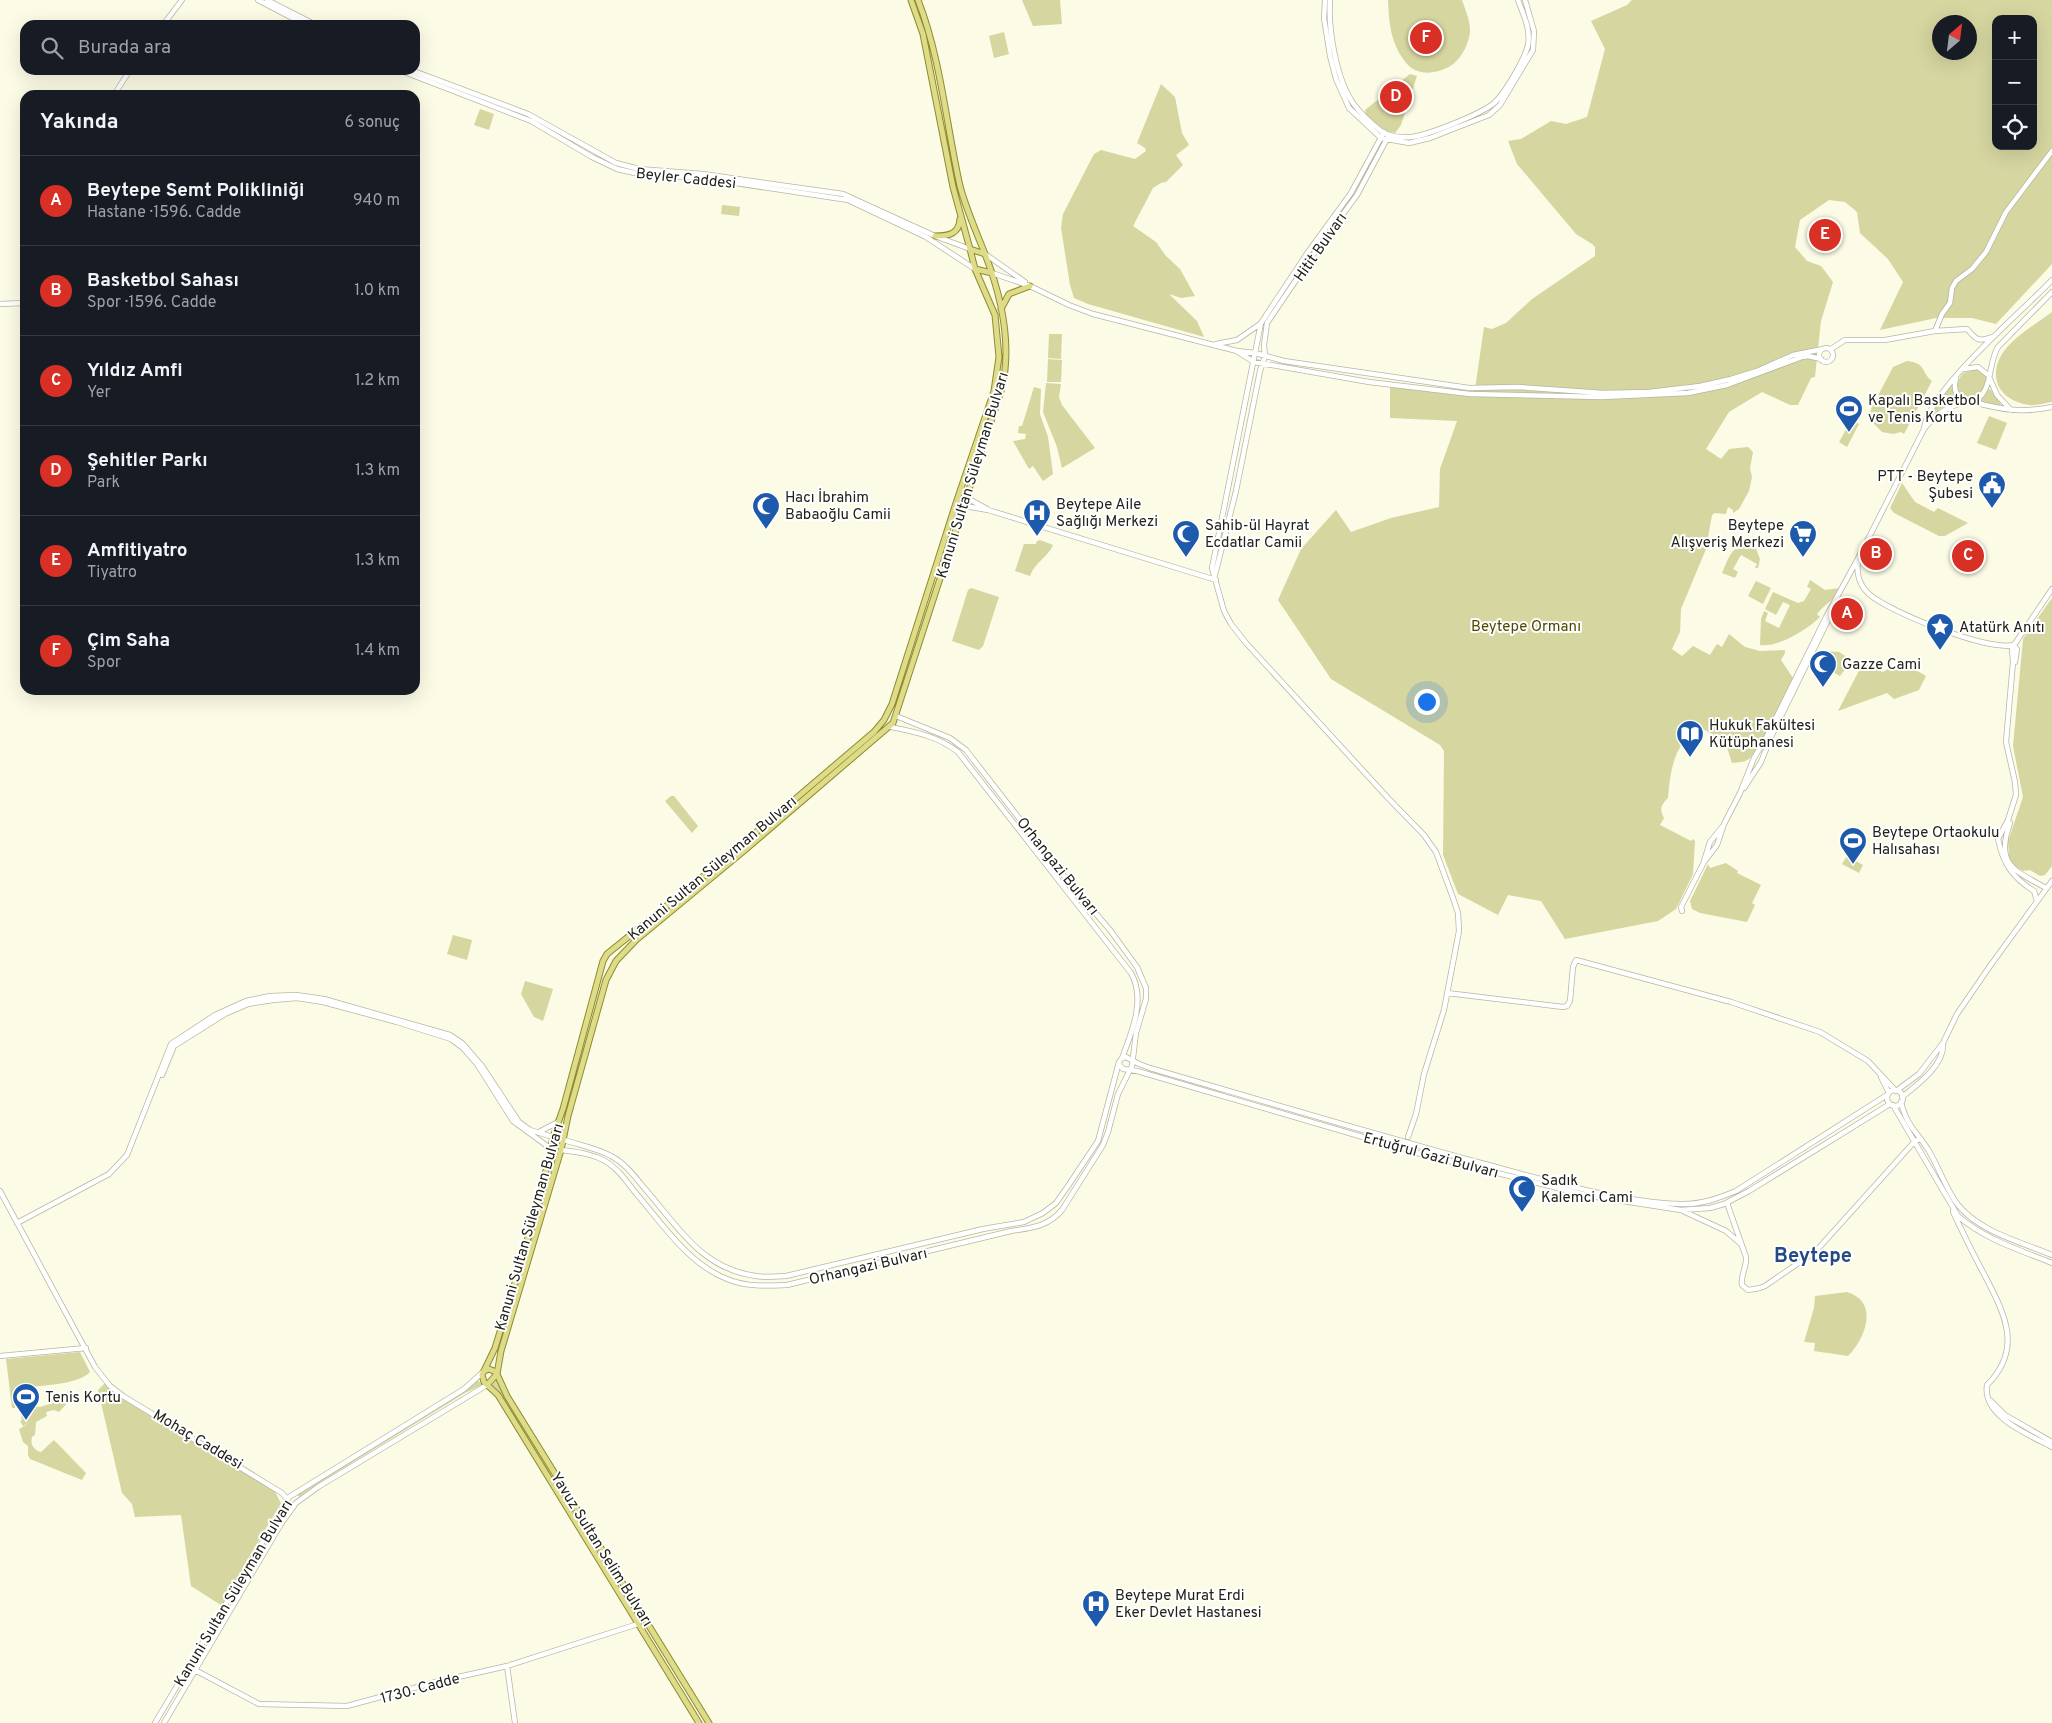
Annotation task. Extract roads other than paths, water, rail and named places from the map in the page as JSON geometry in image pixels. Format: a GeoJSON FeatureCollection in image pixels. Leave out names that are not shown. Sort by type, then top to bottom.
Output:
{"type":"FeatureCollection","features":[{"type":"Feature","properties":{"kind":"main road"},"geometry":{"type":"LineString","coordinates":[[167,20],[182,0]]}},
{"type":"Feature","properties":{"kind":"main road"},"geometry":{"type":"LineString","coordinates":[[258,0],[296,20]]}},
{"type":"Feature","properties":{"kind":"main road"},"geometry":{"type":"LineString","coordinates":[[267,0],[306,20]]}},
{"type":"Feature","properties":{"kind":"main road","name":"Kanuni Sultan Süleyman Bulvarı"},"geometry":{"type":"LineString","coordinates":[[155,1723],[287,1500],[464,1389],[483,1371],[495,1348],[515,1282],[544,1180],[553,1137],[603,961],[610,952],[727,857],[874,732],[888,715],[994,391],[998,373],[999,347],[997,325],[975,269],[953,186],[924,39],[911,0]]}},
{"type":"Feature","properties":{"kind":"main road","name":"Kanuni Sultan Süleyman Bulvarı"},"geometry":{"type":"LineString","coordinates":[[497,1374],[504,1343],[564,1140],[568,1116],[605,985],[615,962],[636,940],[891,727],[956,527],[965,506],[1005,375],[1006,343],[1001,310],[992,273],[960,186],[929,31],[918,0]]}},
{"type":"Feature","properties":{"kind":"main road"},"geometry":{"type":"LineString","coordinates":[[1325,0],[1324,18],[1330,56],[1342,95],[1351,111],[1383,139],[1404,143],[1416,143],[1492,113],[1502,102],[1531,55],[1535,41],[1534,27],[1525,0]]}},
{"type":"Feature","properties":{"kind":"main road"},"geometry":{"type":"LineString","coordinates":[[1330,0],[1330,23],[1340,72],[1346,90],[1357,108],[1386,134],[1403,137],[1420,135],[1447,125],[1490,105],[1499,97],[1524,56],[1529,40],[1528,28],[1518,0]]}},
{"type":"Feature","properties":{"kind":"main road"},"geometry":{"type":"LineString","coordinates":[[1528,28],[1534,27]]}},
{"type":"Feature","properties":{"kind":"main road","name":"Beyler Caddesi"},"geometry":{"type":"LineString","coordinates":[[420,74],[452,88]]}},
{"type":"Feature","properties":{"kind":"main road"},"geometry":{"type":"LineString","coordinates":[[117,90],[127,75]]}},
{"type":"Feature","properties":{"kind":"main road","name":"Beyler Caddesi"},"geometry":{"type":"LineString","coordinates":[[414,75],[528,114],[616,163],[640,169],[843,194],[970,250]]}},
{"type":"Feature","properties":{"kind":"main road"},"geometry":{"type":"LineString","coordinates":[[1490,105],[1492,113]]}},
{"type":"Feature","properties":{"kind":"main road"},"geometry":{"type":"LineString","coordinates":[[1351,111],[1357,108]]}},
{"type":"Feature","properties":{"kind":"main road","name":"Hitit Bulvarı"},"geometry":{"type":"LineString","coordinates":[[1215,577],[1238,480],[1260,371],[1265,356],[1266,326],[1291,290],[1311,254],[1351,193],[1386,134]]}},
{"type":"Feature","properties":{"kind":"main road"},"geometry":{"type":"LineString","coordinates":[[1935,331],[1942,314],[1950,303],[1952,288],[1956,281],[1972,269],[1986,252],[2006,212],[2052,151]]}},
{"type":"Feature","properties":{"kind":"main road","name":"Beyler Caddesi"},"geometry":{"type":"LineString","coordinates":[[705,176],[848,200],[935,242],[975,269]]}},
{"type":"Feature","properties":{"kind":"main road"},"geometry":{"type":"LineString","coordinates":[[935,236],[953,233],[960,224],[960,213]]}},
{"type":"Feature","properties":{"kind":"main road"},"geometry":{"type":"LineString","coordinates":[[965,230],[970,233],[974,226]]}},
{"type":"Feature","properties":{"kind":"main road"},"geometry":{"type":"LineString","coordinates":[[970,250],[986,254],[1030,286]]}},
{"type":"Feature","properties":{"kind":"main road","name":"Hitit Bulvarı"},"geometry":{"type":"LineString","coordinates":[[1311,254],[1285,286],[1262,323],[1212,568],[1219,599],[1224,611],[1231,624],[1246,643],[1424,835],[1436,852],[1458,913],[1458,931],[1447,993],[1438,1032],[1424,1074],[1416,1114],[1408,1137]]}},
{"type":"Feature","properties":{"kind":"main road"},"geometry":{"type":"LineString","coordinates":[[975,269],[1030,286],[1087,312],[1137,327],[1237,352],[1255,353],[1277,359],[1468,388],[1518,387],[1603,393],[1649,392],[1700,386],[1757,371],[1792,355],[1823,349],[1831,350],[1845,340],[1885,340],[1935,331],[1967,329],[1973,338],[1976,339],[1996,336]]}},
{"type":"Feature","properties":{"kind":"main road"},"geometry":{"type":"LineString","coordinates":[[1682,911],[1681,907],[1740,793],[1754,759],[1826,617],[1833,608],[1859,559],[1924,429],[1929,413],[1957,375],[2052,280]]}},
{"type":"Feature","properties":{"kind":"main road"},"geometry":{"type":"LineString","coordinates":[[984,288],[988,282],[995,284]]}},
{"type":"Feature","properties":{"kind":"main road"},"geometry":{"type":"LineString","coordinates":[[1001,310],[1009,294],[1030,286]]}},
{"type":"Feature","properties":{"kind":"main road"},"geometry":{"type":"LineString","coordinates":[[1285,286],[1291,290]]}},
{"type":"Feature","properties":{"kind":"main road"},"geometry":{"type":"LineString","coordinates":[[1973,402],[1985,391],[1989,381],[1994,354],[1998,347],[2052,292]]}},
{"type":"Feature","properties":{"kind":"main road"},"geometry":{"type":"LineString","coordinates":[[0,304],[20,303]]}},
{"type":"Feature","properties":{"kind":"main road"},"geometry":{"type":"LineString","coordinates":[[1208,344],[1222,344],[1237,340],[1262,323]]}},
{"type":"Feature","properties":{"kind":"main road"},"geometry":{"type":"LineString","coordinates":[[1821,359],[1820,353],[1823,349]]}},
{"type":"Feature","properties":{"kind":"main road"},"geometry":{"type":"LineString","coordinates":[[1237,352],[1254,362],[1378,383],[1470,394],[1602,397],[1688,393],[1727,385],[1802,357],[1808,356],[1828,362],[1833,353],[1831,350]]}},
{"type":"Feature","properties":{"kind":"main road"},"geometry":{"type":"LineString","coordinates":[[1963,369],[1978,367],[1989,375],[1997,395],[2011,410]]}},
{"type":"Feature","properties":{"kind":"main road"},"geometry":{"type":"LineString","coordinates":[[1957,375],[1954,384],[1955,391],[1961,398],[1967,401],[2011,410],[2027,411],[2052,407]]}},
{"type":"Feature","properties":{"kind":"main road"},"geometry":{"type":"LineString","coordinates":[[1518,387],[1513,390],[1518,396]]}},
{"type":"Feature","properties":{"kind":"main road"},"geometry":{"type":"LineString","coordinates":[[1924,429],[1934,416],[1943,409],[1967,401]]}},
{"type":"Feature","properties":{"kind":"main road"},"geometry":{"type":"LineString","coordinates":[[1231,478],[1238,480]]}},
{"type":"Feature","properties":{"kind":"main road"},"geometry":{"type":"LineString","coordinates":[[959,496],[982,505],[988,510]]}},
{"type":"Feature","properties":{"kind":"main road"},"geometry":{"type":"LineString","coordinates":[[956,503],[988,510],[1215,577]]}},
{"type":"Feature","properties":{"kind":"main road"},"geometry":{"type":"LineString","coordinates":[[1859,559],[1857,572],[1865,589],[1876,599],[1933,627],[1989,642],[2013,645]]}},
{"type":"Feature","properties":{"kind":"main road"},"geometry":{"type":"LineString","coordinates":[[1848,579],[1854,577],[1860,579]]}},
{"type":"Feature","properties":{"kind":"main road"},"geometry":{"type":"LineString","coordinates":[[2045,890],[2034,891],[2019,881],[2008,869],[1998,841],[2016,795],[2014,776],[2006,742],[2013,662],[2012,648],[2052,589]]}},
{"type":"Feature","properties":{"kind":"main road"},"geometry":{"type":"LineString","coordinates":[[1740,793],[1760,763],[1770,737],[1830,618],[1833,608]]}},
{"type":"Feature","properties":{"kind":"main road"},"geometry":{"type":"LineString","coordinates":[[2013,645],[2017,649],[2009,740],[2018,792],[2004,842],[2006,855],[2012,867],[2045,890]]}},
{"type":"Feature","properties":{"kind":"main road"},"geometry":{"type":"LineString","coordinates":[[888,715],[896,716]]}},
{"type":"Feature","properties":{"kind":"main road","name":"Orhangazi Bulvarı"},"geometry":{"type":"LineString","coordinates":[[561,1150],[592,1156],[606,1162],[616,1169],[682,1248],[701,1266],[728,1280],[756,1286],[788,1285],[1011,1231],[1042,1226],[1058,1215],[1103,1145],[1118,1094],[1132,1066],[1136,1033],[1146,999],[1146,988],[1137,967],[1103,921],[1066,880],[966,750],[950,738],[896,716]]}},
{"type":"Feature","properties":{"kind":"main road"},"geometry":{"type":"LineString","coordinates":[[884,720],[886,725],[891,727]]}},
{"type":"Feature","properties":{"kind":"main road","name":"Orhangazi Bulvarı"},"geometry":{"type":"LineString","coordinates":[[564,1140],[610,1155],[621,1163],[634,1174],[688,1241],[706,1258],[731,1271],[757,1276],[786,1276],[983,1229],[1024,1222],[1044,1213],[1070,1184],[1098,1141],[1139,999],[1138,989],[1131,973],[958,752],[940,740],[918,732],[891,727]]}},
{"type":"Feature","properties":{"kind":"main road"},"geometry":{"type":"LineString","coordinates":[[1757,753],[1763,757]]}},
{"type":"Feature","properties":{"kind":"main road"},"geometry":{"type":"LineString","coordinates":[[1754,759],[1760,763]]}},
{"type":"Feature","properties":{"kind":"main road"},"geometry":{"type":"LineString","coordinates":[[1902,1099],[1932,1068],[1942,1052],[1943,1043],[1957,1014],[1997,955],[2052,881]]}},
{"type":"Feature","properties":{"kind":"main road"},"geometry":{"type":"LineString","coordinates":[[2034,891],[2037,901]]}},
{"type":"Feature","properties":{"kind":"main road"},"geometry":{"type":"LineString","coordinates":[[1090,921],[1094,916],[1098,915]]}},
{"type":"Feature","properties":{"kind":"main road"},"geometry":{"type":"LineString","coordinates":[[1095,927],[1101,925],[1103,921]]}},
{"type":"Feature","properties":{"kind":"main road"},"geometry":{"type":"LineString","coordinates":[[603,961],[609,966],[615,962],[615,955],[610,952]]}},
{"type":"Feature","properties":{"kind":"main road"},"geometry":{"type":"LineString","coordinates":[[1447,993],[1567,1006],[1570,1001],[1573,967],[1576,960],[1731,1002],[1820,1032],[1868,1062],[1896,1090],[1902,1099],[1907,1121],[1958,1216],[1969,1226],[1984,1235],[2052,1263]]}},
{"type":"Feature","properties":{"kind":"main road"},"geometry":{"type":"LineString","coordinates":[[18,1224],[112,1175],[129,1157],[174,1046],[212,1021],[248,1004],[273,1000],[297,998],[353,1008],[450,1035],[462,1043],[482,1066],[515,1118],[550,1148],[561,1150]]}},
{"type":"Feature","properties":{"kind":"main road","name":"Ertuğrul Gazi Bulvarı"},"geometry":{"type":"LineString","coordinates":[[1132,1061],[1352,1128],[1503,1168],[1601,1192],[1682,1204],[1714,1199],[1736,1191],[1919,1074],[1943,1043]]}},
{"type":"Feature","properties":{"kind":"main road"},"geometry":{"type":"LineString","coordinates":[[1122,1058],[1128,1057],[1132,1061]]}},
{"type":"Feature","properties":{"kind":"main road"},"geometry":{"type":"LineString","coordinates":[[1119,1064],[1123,1069],[1130,1069]]}},
{"type":"Feature","properties":{"kind":"main road","name":"Ertuğrul Gazi Bulvarı"},"geometry":{"type":"LineString","coordinates":[[1130,1069],[1421,1154],[1590,1196],[1681,1210],[1710,1208],[1727,1203],[1891,1104],[1898,1105],[1902,1099]]}},
{"type":"Feature","properties":{"kind":"main road"},"geometry":{"type":"LineString","coordinates":[[1878,1071],[1891,1104],[1917,1140],[1930,1153],[1958,1205],[1985,1226],[2052,1255]]}},
{"type":"Feature","properties":{"kind":"main road"},"geometry":{"type":"LineString","coordinates":[[539,1132],[558,1122]]}},
{"type":"Feature","properties":{"kind":"main road"},"geometry":{"type":"LineString","coordinates":[[526,1129],[564,1140]]}},
{"type":"Feature","properties":{"kind":"main road"},"geometry":{"type":"LineString","coordinates":[[1727,1203],[1747,1263],[1741,1282],[1742,1286],[1748,1290],[1760,1288],[1816,1251],[1917,1140]]}},
{"type":"Feature","properties":{"kind":"main road","name":"Mohaç Caddesi"},"geometry":{"type":"LineString","coordinates":[[0,1192],[95,1367],[116,1391],[282,1493],[287,1500]]}},
{"type":"Feature","properties":{"kind":"main road"},"geometry":{"type":"LineString","coordinates":[[1682,1204],[1681,1210],[1726,1232],[1742,1245]]}},
{"type":"Feature","properties":{"kind":"main road"},"geometry":{"type":"LineString","coordinates":[[1958,1205],[1953,1212],[1994,1292],[2002,1311],[2009,1337],[2006,1357],[2000,1370],[1987,1385],[1988,1399],[1995,1412],[2052,1447]]}},
{"type":"Feature","properties":{"kind":"main road"},"geometry":{"type":"LineString","coordinates":[[1051,1206],[1058,1210],[1058,1215]]}},
{"type":"Feature","properties":{"kind":"main road"},"geometry":{"type":"LineString","coordinates":[[1044,1213],[1046,1218],[1051,1220]]}},
{"type":"Feature","properties":{"kind":"main road"},"geometry":{"type":"LineString","coordinates":[[694,1259],[701,1253]]}},
{"type":"Feature","properties":{"kind":"main road"},"geometry":{"type":"LineString","coordinates":[[0,1356],[86,1348]]}},
{"type":"Feature","properties":{"kind":"main road"},"geometry":{"type":"LineString","coordinates":[[492,1369],[497,1374],[486,1385],[482,1378],[483,1371],[492,1369]]}},
{"type":"Feature","properties":{"kind":"main road","name":"Yavuz Sultan Selim Bulvarı"},"geometry":{"type":"LineString","coordinates":[[497,1374],[507,1396],[709,1723]]}},
{"type":"Feature","properties":{"kind":"main road","name":"Mohaç Caddesi"},"geometry":{"type":"LineString","coordinates":[[107,1381],[120,1392],[291,1496]]}},
{"type":"Feature","properties":{"kind":"main road","name":"Kanuni Sultan Süleyman Bulvarı"},"geometry":{"type":"LineString","coordinates":[[164,1723],[281,1524],[295,1504],[318,1487],[486,1385]]}},
{"type":"Feature","properties":{"kind":"main road","name":"Yavuz Sultan Selim Bulvarı"},"geometry":{"type":"LineString","coordinates":[[486,1385],[498,1395],[699,1723]]}},
{"type":"Feature","properties":{"kind":"main road"},"geometry":{"type":"LineString","coordinates":[[1988,1399],[2005,1415],[2052,1442]]}},
{"type":"Feature","properties":{"kind":"main road"},"geometry":{"type":"LineString","coordinates":[[287,1500],[289,1505],[295,1504],[296,1498],[291,1496]]}},
{"type":"Feature","properties":{"kind":"main road","name":"1730. Cadde"},"geometry":{"type":"LineString","coordinates":[[195,1670],[259,1704],[347,1706],[436,1682],[507,1666],[646,1620]]}},
{"type":"Feature","properties":{"kind":"main road"},"geometry":{"type":"LineString","coordinates":[[507,1666],[515,1723]]}},
{"type":"Feature","properties":{"kind":"place","name":"Çim Saha"},"geometry":{"type":"Point","coordinates":[1426,38]}},
{"type":"Feature","properties":{"kind":"place","name":"Şehitler Parkı"},"geometry":{"type":"Point","coordinates":[1396,97]}},
{"type":"Feature","properties":{"kind":"place","name":"Amfitiyatro"},"geometry":{"type":"Point","coordinates":[1825,235]}},
{"type":"Feature","properties":{"kind":"place","name":"Kapalı Basketbol ve Tenis Kortu"},"geometry":{"type":"Point","coordinates":[1849,433]}},
{"type":"Feature","properties":{"kind":"place","name":"PTT - Beytepe Şubesi"},"geometry":{"type":"Point","coordinates":[1992,509]}},
{"type":"Feature","properties":{"kind":"place","name":"Hacı İbrahim Babaoğlu Camii"},"geometry":{"type":"Point","coordinates":[766,530]}},
{"type":"Feature","properties":{"kind":"place","name":"Beytepe Aile Sağlığı Merkezi"},"geometry":{"type":"Point","coordinates":[1037,537]}},
{"type":"Feature","properties":{"kind":"place","name":"Basketbol Sahası"},"geometry":{"type":"Point","coordinates":[1876,554]}},
{"type":"Feature","properties":{"kind":"place","name":"Yıldız Amfi"},"geometry":{"type":"Point","coordinates":[1968,556]}},
{"type":"Feature","properties":{"kind":"place","name":"Sahib-ül Hayrat Ecdatlar Camii"},"geometry":{"type":"Point","coordinates":[1186,558]}},
{"type":"Feature","properties":{"kind":"place","name":"Beytepe Alışveriş Merkezi"},"geometry":{"type":"Point","coordinates":[1803,558]}},
{"type":"Feature","properties":{"kind":"place","name":"Beytepe Semt Polikliniği"},"geometry":{"type":"Point","coordinates":[1847,614]}},
{"type":"Feature","properties":{"kind":"place","name":"Atatürk Anıtı"},"geometry":{"type":"Point","coordinates":[1940,651]}},
{"type":"Feature","properties":{"kind":"place","name":"Gazze Cami"},"geometry":{"type":"Point","coordinates":[1823,688]}},
{"type":"Feature","properties":{"kind":"place","name":"Hukuk Fakültesi Kütüphanesi"},"geometry":{"type":"Point","coordinates":[1690,758]}},
{"type":"Feature","properties":{"kind":"place","name":"Beytepe Ortaokulu Halısahası"},"geometry":{"type":"Point","coordinates":[1853,865]}},
{"type":"Feature","properties":{"kind":"place","name":"Sadık Kalemci Cami"},"geometry":{"type":"Point","coordinates":[1522,1213]}},
{"type":"Feature","properties":{"kind":"place","name":"Tenis Kortu"},"geometry":{"type":"Point","coordinates":[26,1421]}},
{"type":"Feature","properties":{"kind":"place","name":"Beytepe Murat Erdi Eker Devlet Hastanesi"},"geometry":{"type":"Point","coordinates":[1096,1628]}},
{"type":"Feature","properties":{"kind":"district","name":"Beytepe"},"geometry":{"type":"Point","coordinates":[1813,1255]}},
{"type":"Feature","properties":{"kind":"park label","name":"Beytepe Ormanı"},"geometry":{"type":"Point","coordinates":[1526,626]}}]}
